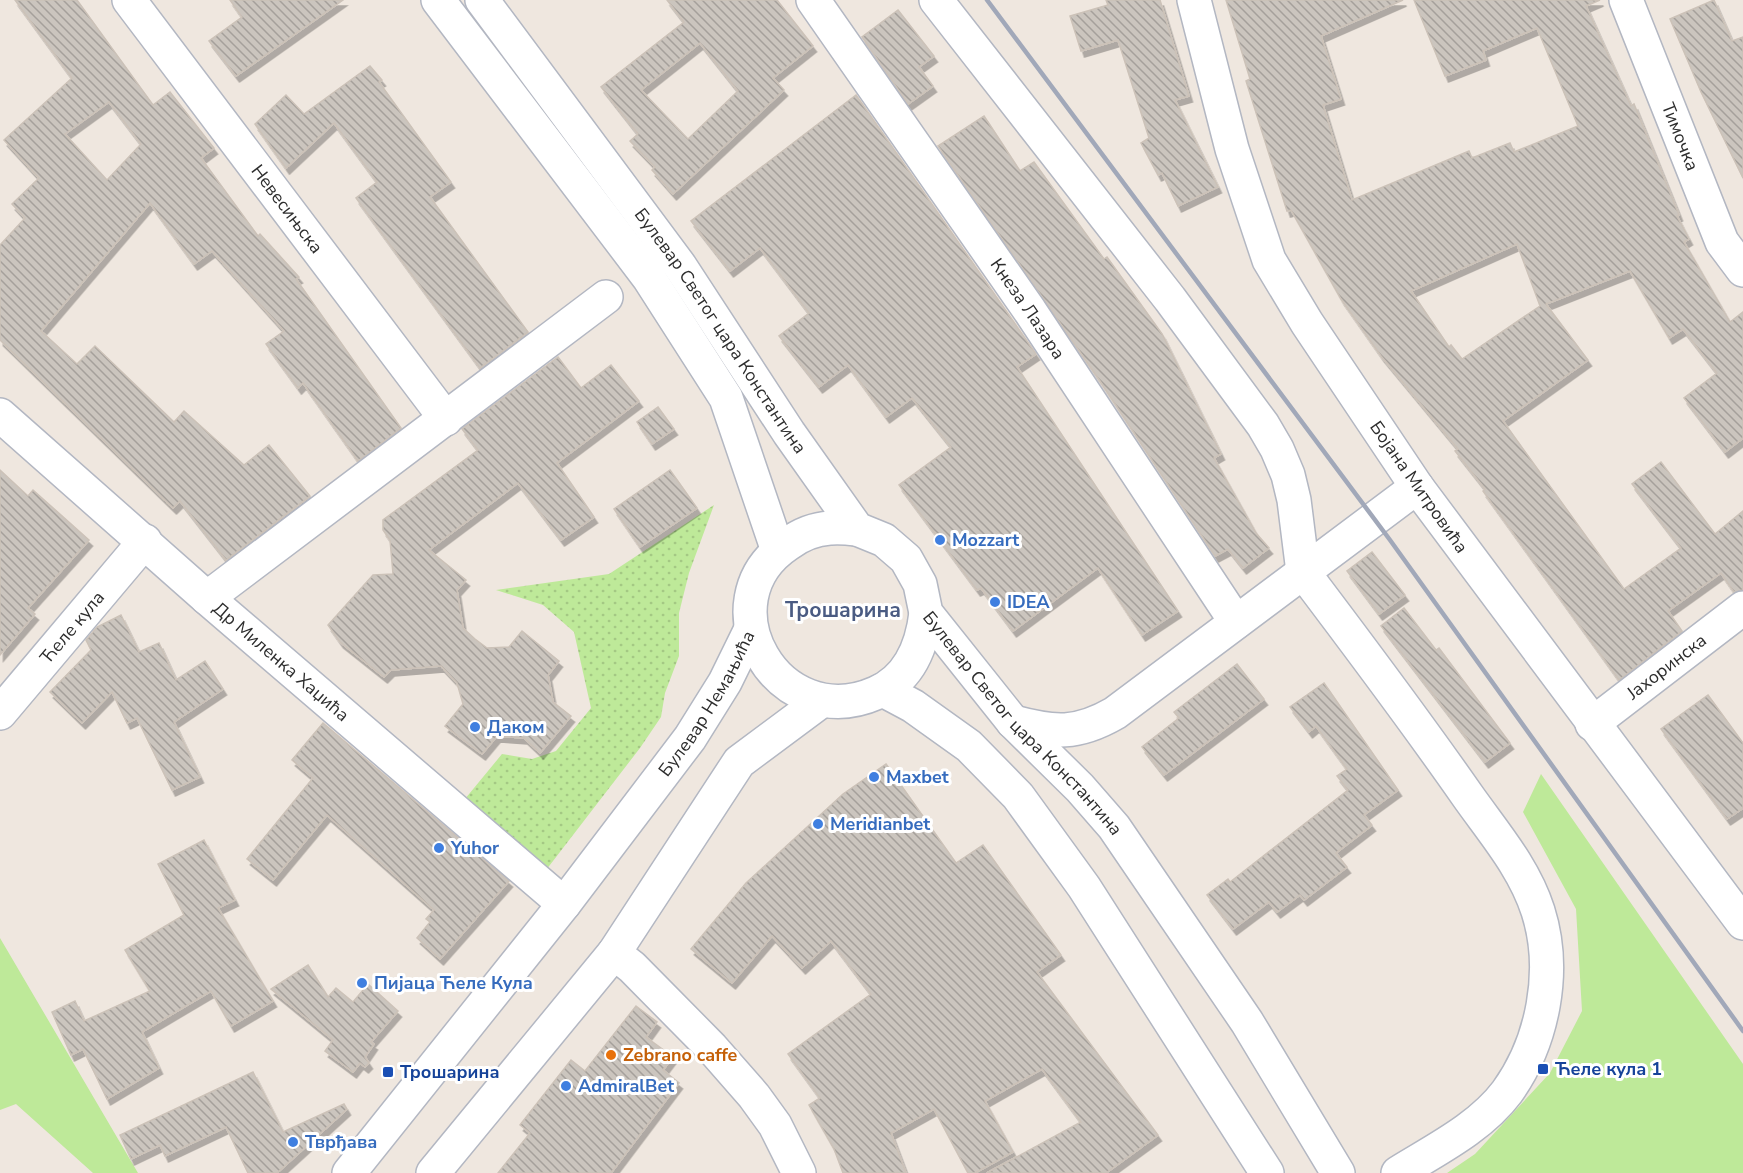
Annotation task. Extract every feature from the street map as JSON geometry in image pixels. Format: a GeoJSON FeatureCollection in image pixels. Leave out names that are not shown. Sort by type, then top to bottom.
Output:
{"type":"FeatureCollection","features":[{"type":"Feature","properties":{"kind":"street","name":"Невесињска"},"geometry":{"type":"LineString","coordinates":[[129,0],[446,419]]}},
{"type":"Feature","properties":{"kind":"street","name":"Булевар Светог цара Константина"},"geometry":{"type":"LineString","coordinates":[[438,0],[650,278],[726,398],[778,550]]}},
{"type":"Feature","properties":{"kind":"street","name":"Булевар Светог цара Константина"},"geometry":{"type":"LineString","coordinates":[[482,0],[680,266],[789,433],[857,529],[884,540],[906,559],[921,584],[926,613],[1013,722],[1080,788],[1114,827],[1247,1022],[1338,1173]]}},
{"type":"Feature","properties":{"kind":"street","name":"Кнеза Лазара"},"geometry":{"type":"LineString","coordinates":[[813,0],[1030,311],[1236,622]]}},
{"type":"Feature","properties":{"kind":"street"},"geometry":{"type":"LineString","coordinates":[[936,0],[1170,299],[1263,425],[1288,475],[1294,500],[1303,572],[1411,714],[1520,870],[1538,912],[1546,961],[1540,1024],[1532,1048],[1506,1093],[1482,1118],[1398,1173]]}},
{"type":"Feature","properties":{"kind":"street","name":"Бојана Митровића"},"geometry":{"type":"LineString","coordinates":[[1194,0],[1233,149],[1269,260],[1306,323],[1417,487],[1743,923]]}},
{"type":"Feature","properties":{"kind":"street","name":"Тимочка"},"geometry":{"type":"LineString","coordinates":[[1626,0],[1722,242],[1743,270]]}},
{"type":"Feature","properties":{"kind":"street"},"geometry":{"type":"LineString","coordinates":[[207,598],[606,297]]}},
{"type":"Feature","properties":{"kind":"street","name":"Др Миленка Хаџића"},"geometry":{"type":"LineString","coordinates":[[0,415],[207,598],[564,904]]}},
{"type":"Feature","properties":{"kind":"street"},"geometry":{"type":"LineString","coordinates":[[1013,722],[1043,730],[1070,731],[1094,725],[1115,713],[1417,487]]}},
{"type":"Feature","properties":{"kind":"street"},"geometry":{"type":"LineString","coordinates":[[751,630],[751,601],[760,573],[778,550],[801,535],[829,527],[857,529]]}},
{"type":"Feature","properties":{"kind":"street","name":"Ћеле кула"},"geometry":{"type":"LineString","coordinates":[[0,713],[145,541]]}},
{"type":"Feature","properties":{"kind":"street","name":"Јахоринска"},"geometry":{"type":"LineString","coordinates":[[1592,724],[1743,608]]}},
{"type":"Feature","properties":{"kind":"street"},"geometry":{"type":"LineString","coordinates":[[433,1173],[614,953],[739,762],[821,701],[843,702],[864,699],[883,690],[901,676],[915,657],[923,636],[926,613]]}},
{"type":"Feature","properties":{"kind":"street","name":"Булевар Немањића"},"geometry":{"type":"LineString","coordinates":[[751,630],[760,655],[775,676],[797,692],[821,701]]}},
{"type":"Feature","properties":{"kind":"street","name":"Булевар Немањића"},"geometry":{"type":"LineString","coordinates":[[349,1173],[564,904],[690,738],[725,682],[751,630]]}},
{"type":"Feature","properties":{"kind":"street"},"geometry":{"type":"LineString","coordinates":[[883,690],[913,706],[969,746],[1018,796],[1084,887],[1267,1173]]}},
{"type":"Feature","properties":{"kind":"street"},"geometry":{"type":"LineString","coordinates":[[614,953],[632,967],[712,1048],[754,1096],[775,1125],[799,1173]]}},
{"type":"Feature","properties":{"kind":"green space"},"geometry":{"type":"Polygon","coordinates":[[[714,505],[689,573],[679,613],[679,656],[665,693],[661,717],[640,748],[543,874],[460,805],[502,754],[532,759],[556,751],[591,708],[574,632],[543,605],[496,590],[609,574],[714,505]]]}},
{"type":"Feature","properties":{"kind":"green space"},"geometry":{"type":"Polygon","coordinates":[[[1541,774],[1743,1064],[1743,1173],[1447,1173],[1475,1154],[1550,1073],[1582,1011],[1576,909],[1523,812],[1541,774]]]}},
{"type":"Feature","properties":{"kind":"green space"},"geometry":{"type":"Polygon","coordinates":[[[0,938],[138,1173],[93,1173],[16,1104],[0,1110],[0,938]]]}},
{"type":"Feature","properties":{"kind":"building"},"geometry":{"type":"Polygon","coordinates":[[[15,0],[77,0],[153,105],[170,92],[214,148],[201,158],[258,236],[260,234],[299,277],[296,279],[401,428],[358,461],[303,383],[298,388],[266,344],[284,331],[212,251],[194,264],[150,203],[41,331],[77,364],[95,346],[174,422],[184,411],[244,465],[269,445],[310,496],[226,560],[180,501],[173,508],[0,340],[0,245],[25,218],[12,204],[39,178],[4,140],[72,78],[15,0]],[[109,102],[65,134],[107,180],[141,144],[109,102]]]}},
{"type":"Feature","properties":{"kind":"building"},"geometry":{"type":"Polygon","coordinates":[[[230,0],[343,0],[236,76],[209,41],[242,17],[230,0]]]}},
{"type":"Feature","properties":{"kind":"building"},"geometry":{"type":"Polygon","coordinates":[[[667,0],[777,0],[813,46],[773,78],[784,90],[673,194],[652,170],[655,167],[630,141],[638,134],[601,87],[684,22],[667,0]],[[700,43],[641,90],[688,139],[738,91],[700,43]]]}},
{"type":"Feature","properties":{"kind":"building"},"geometry":{"type":"Polygon","coordinates":[[[1106,0],[1160,0],[1189,96],[1175,100],[1218,187],[1178,206],[1162,173],[1158,175],[1141,143],[1149,138],[1118,40],[1081,51],[1070,16],[1108,5],[1106,0]]]}},
{"type":"Feature","properties":{"kind":"building"},"geometry":{"type":"Polygon","coordinates":[[[1226,0],[1403,0],[1321,36],[1341,99],[1323,105],[1352,200],[1469,151],[1472,158],[1510,143],[1514,152],[1578,126],[1537,28],[1483,51],[1486,60],[1445,76],[1414,0],[1600,0],[1586,6],[1631,106],[1634,104],[1679,215],[1677,216],[1689,239],[1684,242],[1730,322],[1743,312],[1743,438],[1725,452],[1684,398],[1717,373],[1683,329],[1669,338],[1630,271],[1546,304],[1588,360],[1503,421],[1624,589],[1681,548],[1632,484],[1661,462],[1715,534],[1743,511],[1743,590],[1734,592],[1721,573],[1668,611],[1682,631],[1619,680],[1483,491],[1485,489],[1455,451],[1458,449],[1381,356],[1341,299],[1291,210],[1287,211],[1246,81],[1250,79],[1226,0]],[[1517,244],[1411,291],[1449,347],[1451,345],[1462,359],[1540,306],[1517,244]]]}},
{"type":"Feature","properties":{"kind":"building"},"geometry":{"type":"Polygon","coordinates":[[[1714,0],[1732,41],[1743,37],[1743,178],[1701,92],[1670,19],[1714,0]]]}},
{"type":"Feature","properties":{"kind":"building"},"geometry":{"type":"Polygon","coordinates":[[[898,10],[934,56],[919,67],[933,86],[908,104],[862,37],[898,10]]]}},
{"type":"Feature","properties":{"kind":"building"},"geometry":{"type":"Polygon","coordinates":[[[370,66],[382,80],[379,82],[451,182],[430,197],[528,332],[480,368],[356,198],[377,182],[334,123],[286,168],[255,124],[286,95],[304,114],[370,66]]]}},
{"type":"Feature","properties":{"kind":"building"},"geometry":{"type":"Polygon","coordinates":[[[856,95],[1036,354],[1017,367],[1178,611],[1142,635],[1098,568],[1013,631],[981,588],[977,590],[899,485],[951,447],[912,398],[886,417],[848,365],[819,387],[779,336],[809,313],[760,248],[730,271],[691,221],[856,95]]]}},
{"type":"Feature","properties":{"kind":"building"},"geometry":{"type":"Polygon","coordinates":[[[984,116],[1020,171],[1034,162],[1104,259],[1107,257],[1162,334],[1221,454],[1214,458],[1256,533],[1269,548],[1243,568],[1228,549],[1215,556],[1100,381],[938,146],[984,116]]]}},
{"type":"Feature","properties":{"kind":"building"},"geometry":{"type":"Polygon","coordinates":[[[558,357],[581,388],[611,365],[639,401],[557,463],[594,517],[561,540],[518,483],[429,550],[466,580],[457,590],[463,628],[475,639],[487,648],[509,647],[522,631],[559,661],[548,675],[553,702],[571,716],[540,753],[524,738],[497,736],[482,754],[445,726],[463,704],[457,683],[441,666],[391,670],[384,677],[340,642],[328,625],[373,575],[393,574],[390,540],[383,530],[383,520],[478,450],[462,429],[558,357]]]}},
{"type":"Feature","properties":{"kind":"building"},"geometry":{"type":"Polygon","coordinates":[[[658,407],[674,429],[652,444],[637,422],[658,407]]]}},
{"type":"Feature","properties":{"kind":"building"},"geometry":{"type":"Polygon","coordinates":[[[0,470],[28,496],[33,490],[89,540],[28,608],[35,614],[0,655],[0,470]]]}},
{"type":"Feature","properties":{"kind":"building"},"geometry":{"type":"Polygon","coordinates":[[[670,470],[697,508],[640,547],[614,509],[670,470]]]}},
{"type":"Feature","properties":{"kind":"building"},"geometry":{"type":"Polygon","coordinates":[[[1372,552],[1405,595],[1379,614],[1347,571],[1372,552]]]}},
{"type":"Feature","properties":{"kind":"building"},"geometry":{"type":"Polygon","coordinates":[[[1404,608],[1436,650],[1439,648],[1510,743],[1485,762],[1381,626],[1404,608]]]}},
{"type":"Feature","properties":{"kind":"building"},"geometry":{"type":"Polygon","coordinates":[[[121,615],[139,652],[159,643],[176,680],[205,661],[223,689],[174,722],[200,777],[172,790],[137,718],[127,723],[112,692],[82,723],[50,692],[91,650],[86,640],[97,627],[121,615]]]}},
{"type":"Feature","properties":{"kind":"building"},"geometry":{"type":"Polygon","coordinates":[[[1237,664],[1264,699],[1164,775],[1142,747],[1179,718],[1174,712],[1237,664]]]}},
{"type":"Feature","properties":{"kind":"building"},"geometry":{"type":"Polygon","coordinates":[[[1324,683],[1398,790],[1364,815],[1372,825],[1336,853],[1347,867],[1304,900],[1300,895],[1277,912],[1269,902],[1233,929],[1207,895],[1228,879],[1230,882],[1348,790],[1337,776],[1347,769],[1316,726],[1309,732],[1290,707],[1324,683]]]}},
{"type":"Feature","properties":{"kind":"building"},"geometry":{"type":"Polygon","coordinates":[[[1708,695],[1743,743],[1743,808],[1727,819],[1661,729],[1708,695]]]}},
{"type":"Feature","properties":{"kind":"building"},"geometry":{"type":"Polygon","coordinates":[[[323,723],[509,881],[440,959],[417,938],[430,922],[426,919],[434,910],[327,815],[273,880],[247,859],[313,778],[292,760],[323,723]]]}},
{"type":"Feature","properties":{"kind":"building"},"geometry":{"type":"Polygon","coordinates":[[[886,764],[956,863],[983,845],[1061,955],[1037,972],[1158,1135],[1106,1173],[987,1173],[1081,1122],[1042,1069],[985,1101],[1013,1152],[975,1173],[968,1173],[934,1109],[891,1133],[906,1173],[843,1173],[834,1149],[809,1105],[820,1098],[788,1054],[871,994],[831,941],[802,968],[772,936],[732,983],[691,949],[746,883],[843,794],[886,764]]]}},
{"type":"Feature","properties":{"kind":"building"},"geometry":{"type":"Polygon","coordinates":[[[204,840],[235,900],[218,908],[273,1001],[231,1026],[211,991],[142,1032],[159,1068],[107,1099],[83,1049],[71,1055],[52,1012],[75,1001],[84,1021],[150,991],[125,950],[184,915],[158,864],[204,840]]]}},
{"type":"Feature","properties":{"kind":"building"},"geometry":{"type":"Polygon","coordinates":[[[308,965],[328,997],[336,988],[353,1002],[368,984],[398,1011],[371,1042],[374,1044],[365,1057],[369,1063],[365,1067],[360,1063],[353,1072],[325,1051],[333,1040],[271,989],[308,965]]]}},
{"type":"Feature","properties":{"kind":"building"},"geometry":{"type":"Polygon","coordinates":[[[636,1006],[657,1022],[646,1037],[673,1057],[663,1070],[679,1083],[611,1173],[498,1173],[530,1133],[520,1125],[571,1060],[585,1071],[636,1006]]]}},
{"type":"Feature","properties":{"kind":"building"},"geometry":{"type":"Polygon","coordinates":[[[253,1072],[283,1132],[344,1104],[347,1109],[277,1173],[248,1173],[226,1127],[165,1156],[160,1145],[131,1159],[120,1135],[253,1072]]]}},
{"type":"Feature","properties":{"kind":"railway"},"geometry":{"type":"LineString","coordinates":[[987,0],[1390,540],[1743,1031]]}},
{"type":"Feature","properties":{"kind":"place","name":"Mozzart"},"geometry":{"type":"Point","coordinates":[940,540]}},
{"type":"Feature","properties":{"kind":"place","name":"IDEA"},"geometry":{"type":"Point","coordinates":[995,602]}},
{"type":"Feature","properties":{"kind":"place","name":"Даком"},"geometry":{"type":"Point","coordinates":[475,727]}},
{"type":"Feature","properties":{"kind":"place","name":"Maxbet"},"geometry":{"type":"Point","coordinates":[874,777]}},
{"type":"Feature","properties":{"kind":"place","name":"Meridianbet"},"geometry":{"type":"Point","coordinates":[818,824]}},
{"type":"Feature","properties":{"kind":"place","name":"Yuhor"},"geometry":{"type":"Point","coordinates":[439,848]}},
{"type":"Feature","properties":{"kind":"place","name":"Пијаца Ћеле Кула"},"geometry":{"type":"Point","coordinates":[362,983]}},
{"type":"Feature","properties":{"kind":"place","name":"Zebrano caffe"},"geometry":{"type":"Point","coordinates":[611,1055]}},
{"type":"Feature","properties":{"kind":"place","name":"Ћеле кула 1"},"geometry":{"type":"Point","coordinates":[1543,1069]}},
{"type":"Feature","properties":{"kind":"place","name":"Трошарина"},"geometry":{"type":"Point","coordinates":[388,1072]}},
{"type":"Feature","properties":{"kind":"place","name":"AdmiralBet"},"geometry":{"type":"Point","coordinates":[566,1086]}},
{"type":"Feature","properties":{"kind":"place","name":"Тврђава"},"geometry":{"type":"Point","coordinates":[293,1142]}},
{"type":"Feature","properties":{"kind":"district","name":"Трошарина"},"geometry":{"type":"Point","coordinates":[843,610]}}]}
